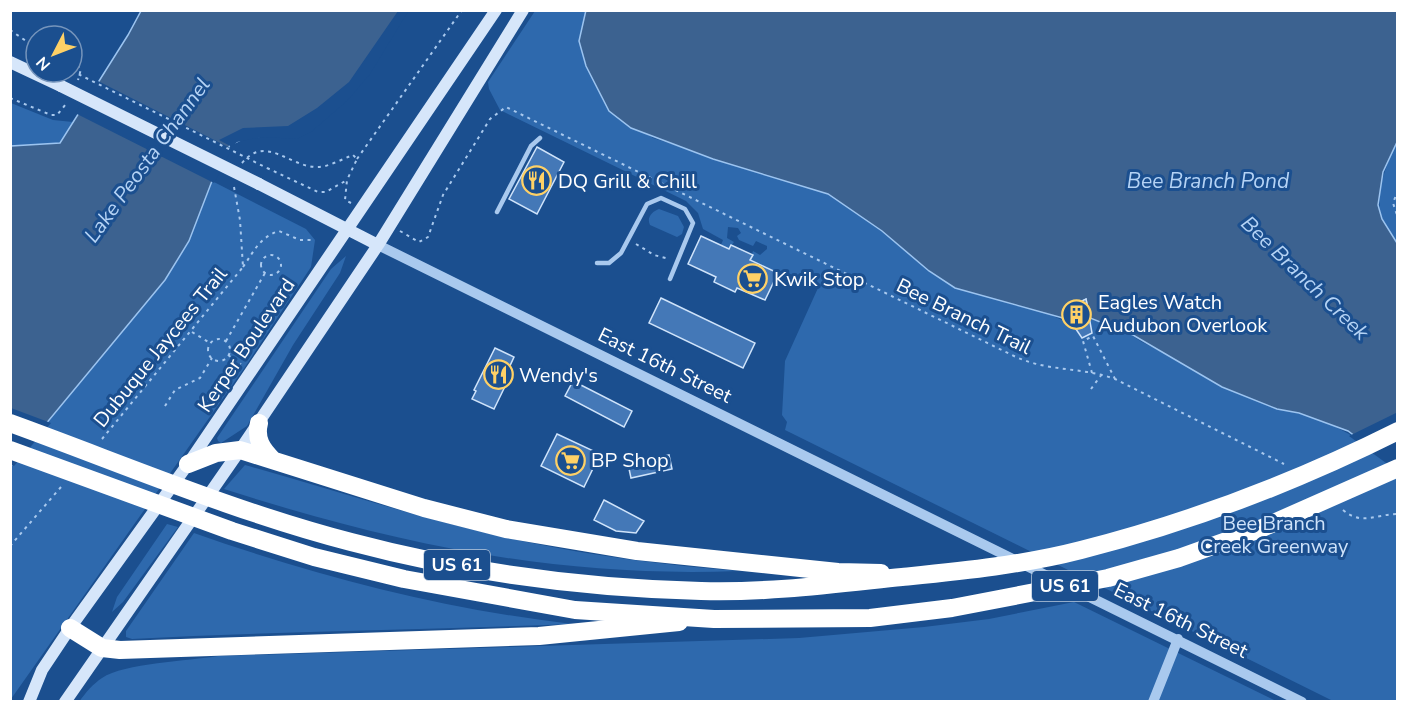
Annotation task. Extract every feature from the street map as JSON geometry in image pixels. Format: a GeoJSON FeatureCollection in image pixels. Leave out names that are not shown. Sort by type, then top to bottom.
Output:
{"type":"FeatureCollection","features":[{"type":"Feature","properties":{"kind":"highway","name":"US 61"},"geometry":{"type":"LineString","coordinates":[[10,423],[248,511],[351,542],[449,564],[616,587],[703,591],[793,589],[925,575],[1076,552],[1158,529],[1306,475],[1398,431]]}},
{"type":"Feature","properties":{"kind":"highway"},"geometry":{"type":"LineString","coordinates":[[259,423],[257,435],[260,444],[273,460]]}},
{"type":"Feature","properties":{"kind":"highway","name":"US 61"},"geometry":{"type":"LineString","coordinates":[[10,450],[232,531],[314,557],[393,576],[575,610],[714,619],[870,618],[952,608],[1108,578],[1179,558],[1260,529],[1398,468]]}},
{"type":"Feature","properties":{"kind":"highway"},"geometry":{"type":"LineString","coordinates":[[189,464],[216,453],[240,450],[506,529],[568,541],[838,572],[925,575]]}},
{"type":"Feature","properties":{"kind":"highway"},"geometry":{"type":"LineString","coordinates":[[70,628],[102,648],[141,650],[539,636],[714,619]]}},
{"type":"Feature","properties":{"kind":"main road","name":"Kerper Boulevard"},"geometry":{"type":"LineString","coordinates":[[29,702],[42,670],[70,628],[189,464],[496,10]]}},
{"type":"Feature","properties":{"kind":"main road"},"geometry":{"type":"LineString","coordinates":[[65,702],[259,423],[378,245],[523,10]]}},
{"type":"Feature","properties":{"kind":"main road","name":"East 16th Street"},"geometry":{"type":"LineString","coordinates":[[10,62],[378,245]]}},
{"type":"Feature","properties":{"kind":"street","name":"East 16th Street"},"geometry":{"type":"LineString","coordinates":[[378,245],[1302,702]]}},
{"type":"Feature","properties":{"kind":"street"},"geometry":{"type":"LineString","coordinates":[[1153,702],[1178,639]]}},
{"type":"Feature","properties":{"kind":"lane"},"geometry":{"type":"LineString","coordinates":[[497,212],[531,147],[540,138]]}},
{"type":"Feature","properties":{"kind":"lane"},"geometry":{"type":"LineString","coordinates":[[597,263],[609,263],[615,260],[647,204],[661,198],[685,209],[693,224],[669,279]]}},
{"type":"Feature","properties":{"kind":"path"},"geometry":{"type":"LineString","coordinates":[[345,200],[347,180],[357,159],[462,10]]}},
{"type":"Feature","properties":{"kind":"path"},"geometry":{"type":"LineString","coordinates":[[10,30],[24,40]]}},
{"type":"Feature","properties":{"kind":"path"},"geometry":{"type":"LineString","coordinates":[[84,77],[318,192],[326,192],[347,180]]}},
{"type":"Feature","properties":{"kind":"path","name":"Bee Branch Trail"},"geometry":{"type":"LineString","coordinates":[[419,242],[428,237],[440,201],[490,119],[506,106],[1016,357],[1036,366],[1102,374],[1286,465]]}},
{"type":"Feature","properties":{"kind":"path"},"geometry":{"type":"LineString","coordinates":[[237,170],[244,160],[258,151],[275,151],[313,167],[328,165],[353,155],[357,159]]}},
{"type":"Feature","properties":{"kind":"path","name":"Dubuque Jaycees Trail"},"geometry":{"type":"LineString","coordinates":[[95,447],[243,267],[240,220],[234,184]]}},
{"type":"Feature","properties":{"kind":"path"},"geometry":{"type":"LineString","coordinates":[[1398,190],[1393,203],[1398,218]]}},
{"type":"Feature","properties":{"kind":"path"},"geometry":{"type":"LineString","coordinates":[[243,267],[259,242],[272,233],[279,231],[300,240],[315,240]]}},
{"type":"Feature","properties":{"kind":"path"},"geometry":{"type":"LineString","coordinates":[[627,241],[677,263]]}},
{"type":"Feature","properties":{"kind":"path"},"geometry":{"type":"LineString","coordinates":[[270,256],[278,258],[281,264],[277,273],[265,273],[262,267],[264,259],[270,256]]}},
{"type":"Feature","properties":{"kind":"path"},"geometry":{"type":"LineString","coordinates":[[226,341],[265,273]]}},
{"type":"Feature","properties":{"kind":"path"},"geometry":{"type":"LineString","coordinates":[[191,331],[210,343]]}},
{"type":"Feature","properties":{"kind":"path"},"geometry":{"type":"LineString","coordinates":[[1092,373],[1083,341],[1093,336],[1115,380]]}},
{"type":"Feature","properties":{"kind":"path"},"geometry":{"type":"LineString","coordinates":[[220,339],[226,341],[230,348],[228,355],[219,360],[212,358],[208,352],[210,343],[220,339]]}},
{"type":"Feature","properties":{"kind":"path"},"geometry":{"type":"LineString","coordinates":[[228,355],[245,367]]}},
{"type":"Feature","properties":{"kind":"path"},"geometry":{"type":"LineString","coordinates":[[165,406],[175,390],[200,378],[212,358]]}},
{"type":"Feature","properties":{"kind":"path"},"geometry":{"type":"LineString","coordinates":[[1090,389],[1102,374]]}},
{"type":"Feature","properties":{"kind":"path"},"geometry":{"type":"LineString","coordinates":[[10,546],[64,484]]}},
{"type":"Feature","properties":{"kind":"path"},"geometry":{"type":"LineString","coordinates":[[1338,505],[1355,518],[1372,519],[1398,514]]}},
{"type":"Feature","properties":{"kind":"green space","name":"Bee Branch Creek Greenway"},"geometry":{"type":"Polygon","coordinates":[[[535,11],[586,11],[579,41],[586,66],[609,110],[653,138],[828,194],[882,231],[929,271],[1010,304],[1044,312],[1062,320],[1063,310],[1123,330],[1142,342],[1277,409],[1313,418],[1342,430],[1397,468],[1397,701],[1333,701],[785,430],[787,422],[782,415],[785,361],[818,288],[786,272],[784,276],[750,260],[753,251],[760,255],[767,249],[767,246],[756,241],[753,246],[739,240],[737,236],[741,233],[738,228],[728,227],[727,238],[734,242],[729,249],[721,245],[723,240],[703,229],[698,213],[686,201],[500,110],[489,89],[488,82],[535,11]]]}},
{"type":"Feature","properties":{"kind":"green space"},"geometry":{"type":"Polygon","coordinates":[[[11,103],[53,120],[73,122],[60,143],[11,146],[11,103]]]}},
{"type":"Feature","properties":{"kind":"green space"},"geometry":{"type":"Polygon","coordinates":[[[1397,142],[1397,243],[1382,219],[1380,194],[1386,168],[1397,142]]]}},
{"type":"Feature","properties":{"kind":"green space"},"geometry":{"type":"Polygon","coordinates":[[[212,181],[306,229],[315,240],[311,267],[245,367],[11,699],[11,466],[165,280],[189,241],[212,181]]]}},
{"type":"Feature","properties":{"kind":"green space"},"geometry":{"type":"Polygon","coordinates":[[[659,209],[678,216],[684,227],[682,234],[677,237],[650,225],[652,213],[659,209]]]}},
{"type":"Feature","properties":{"kind":"green space"},"geometry":{"type":"Polygon","coordinates":[[[346,256],[340,273],[293,345],[247,426],[221,443],[218,441],[217,438],[331,269],[346,256]]]}},
{"type":"Feature","properties":{"kind":"green space"},"geometry":{"type":"Polygon","coordinates":[[[245,465],[417,515],[522,541],[630,559],[738,571],[671,572],[541,563],[414,541],[288,509],[224,489],[245,465]]]}},
{"type":"Feature","properties":{"kind":"green space"},"geometry":{"type":"Polygon","coordinates":[[[167,524],[178,527],[123,602],[112,612],[117,597],[167,524]]]}},
{"type":"Feature","properties":{"kind":"green space"},"geometry":{"type":"Polygon","coordinates":[[[194,533],[286,563],[380,589],[476,610],[572,624],[132,639],[126,637],[126,631],[194,533]]]}},
{"type":"Feature","properties":{"kind":"green space"},"geometry":{"type":"Polygon","coordinates":[[[1074,602],[1276,701],[79,702],[96,683],[112,673],[141,666],[218,656],[799,638],[989,619],[1074,602]]]}},
{"type":"Feature","properties":{"kind":"water","name":"Bee Branch Pond"},"geometry":{"type":"Polygon","coordinates":[[[586,10],[1397,11],[1397,142],[1383,172],[1378,205],[1382,219],[1397,243],[1397,468],[1348,431],[1299,413],[1277,409],[1222,387],[1133,335],[1090,318],[1086,299],[1064,310],[1070,320],[955,288],[929,271],[882,231],[828,194],[713,159],[631,128],[609,111],[586,66],[579,41],[586,10]]]}},
{"type":"Feature","properties":{"kind":"water","name":"Lake Peosta Channel"},"geometry":{"type":"Polygon","coordinates":[[[141,11],[406,11],[368,72],[309,130],[245,138],[230,145],[212,181],[189,241],[165,280],[11,466],[11,146],[60,143],[141,11]]]}},
{"type":"Feature","properties":{"kind":"pier"},"geometry":{"type":"Polygon","coordinates":[[[409,10],[370,74],[347,101],[311,132],[297,139],[263,137],[237,142],[232,147],[219,140],[243,128],[288,126],[317,108],[349,82],[398,11],[409,10]]]}},
{"type":"Feature","properties":{"kind":"pier"},"geometry":{"type":"Polygon","coordinates":[[[96,80],[232,149],[214,183],[75,113],[96,80]]]}},
{"type":"Feature","properties":{"kind":"pier"},"geometry":{"type":"Polygon","coordinates":[[[11,408],[51,423],[14,466],[10,464],[11,408]]]}},
{"type":"Feature","properties":{"kind":"pier"},"geometry":{"type":"Polygon","coordinates":[[[1398,412],[1397,471],[1349,436],[1398,412]]]}},
{"type":"Feature","properties":{"kind":"building","name":"DQ Grill & Chill"},"geometry":{"type":"Polygon","coordinates":[[[537,147],[564,162],[537,214],[509,199],[537,147]]]}},
{"type":"Feature","properties":{"kind":"building"},"geometry":{"type":"Polygon","coordinates":[[[701,236],[729,249],[731,245],[753,255],[750,260],[778,273],[765,300],[737,288],[735,292],[714,282],[716,277],[688,264],[701,236]]]}},
{"type":"Feature","properties":{"kind":"building","name":"Kwik Stop"},"geometry":{"type":"Polygon","coordinates":[[[661,298],[755,343],[743,368],[649,323],[661,298]]]}},
{"type":"Feature","properties":{"kind":"building","name":"Eagles Watch Audubon Overlook"},"geometry":{"type":"Polygon","coordinates":[[[1086,299],[1092,333],[1082,338],[1063,310],[1086,299]]]}},
{"type":"Feature","properties":{"kind":"building","name":"Wendy's"},"geometry":{"type":"Polygon","coordinates":[[[495,348],[514,357],[508,370],[512,372],[494,409],[472,399],[476,391],[474,390],[495,348]]]}},
{"type":"Feature","properties":{"kind":"building"},"geometry":{"type":"Polygon","coordinates":[[[573,381],[632,411],[624,427],[565,396],[573,381]]]}},
{"type":"Feature","properties":{"kind":"building","name":"BP Shop"},"geometry":{"type":"Polygon","coordinates":[[[557,434],[600,454],[584,487],[541,466],[557,434]]]}},
{"type":"Feature","properties":{"kind":"building"},"geometry":{"type":"Polygon","coordinates":[[[669,455],[672,469],[631,478],[628,464],[669,455]]]}},
{"type":"Feature","properties":{"kind":"building"},"geometry":{"type":"Polygon","coordinates":[[[604,500],[644,521],[636,533],[616,531],[594,520],[604,500]]]}},
{"type":"Feature","properties":{"kind":"place","name":"DQ Grill & Chill"},"geometry":{"type":"Point","coordinates":[537,181]}},
{"type":"Feature","properties":{"kind":"place","name":"Kwik Stop"},"geometry":{"type":"Point","coordinates":[753,279]}},
{"type":"Feature","properties":{"kind":"place","name":"Eagles Watch Audubon Overlook"},"geometry":{"type":"Point","coordinates":[1077,314]}},
{"type":"Feature","properties":{"kind":"place","name":"Wendy's"},"geometry":{"type":"Point","coordinates":[498,375]}},
{"type":"Feature","properties":{"kind":"place","name":"BP Shop"},"geometry":{"type":"Point","coordinates":[570,460]}},
{"type":"Feature","properties":{"kind":"water label","name":"Bee Branch Creek"},"geometry":{"type":"Point","coordinates":[1305,278]}}]}
